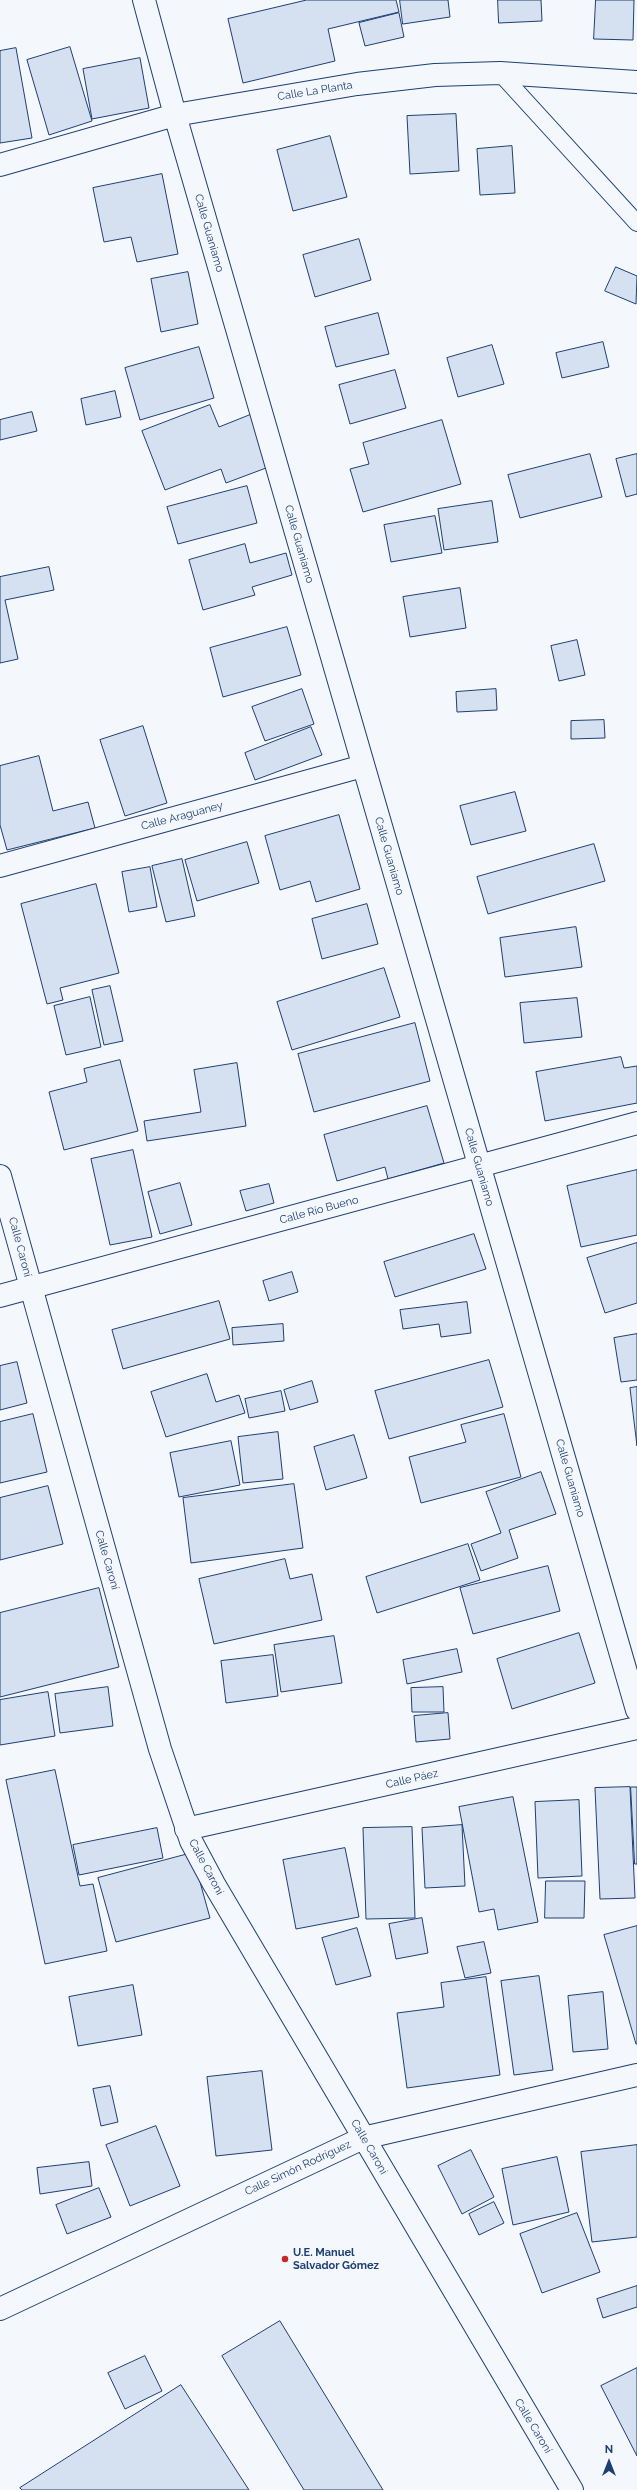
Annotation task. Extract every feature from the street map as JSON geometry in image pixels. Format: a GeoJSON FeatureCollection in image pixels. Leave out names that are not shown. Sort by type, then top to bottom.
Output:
{"type":"FeatureCollection","features":[{"type":"Feature","properties":{"kind":"street","name":"Calle Guaniamo"},"geometry":{"type":"LineString","coordinates":[[144,0],[175,115],[637,1710]]}},
{"type":"Feature","properties":{"kind":"street","name":"Calle La Planta"},"geometry":{"type":"LineString","coordinates":[[0,165],[175,115],[357,84],[434,75],[500,73],[637,82]]}},
{"type":"Feature","properties":{"kind":"street","name":"Calle Araguaney"},"geometry":{"type":"LineString","coordinates":[[0,866],[363,766]]}},
{"type":"Feature","properties":{"kind":"street","name":"Calle Río Bueno"},"geometry":{"type":"LineString","coordinates":[[0,1296],[31,1289],[637,1123]]}},
{"type":"Feature","properties":{"kind":"street","name":"Calle Caroní"},"geometry":{"type":"LineString","coordinates":[[0,1176],[160,1749],[186,1829],[214,1884],[572,2490]]}},
{"type":"Feature","properties":{"kind":"street","name":"Calle Páez"},"geometry":{"type":"LineString","coordinates":[[186,1829],[637,1728]]}},
{"type":"Feature","properties":{"kind":"street","name":"Calle Simón Rodríguez"},"geometry":{"type":"LineString","coordinates":[[0,2309],[363,2138],[637,2075]]}},
{"type":"Feature","properties":{"kind":"lane"},"geometry":{"type":"LineString","coordinates":[[500,73],[637,223]]}},
{"type":"Feature","properties":{"kind":"building"},"geometry":{"type":"Polygon","coordinates":[[[307,0],[396,0],[399,12],[328,29],[335,61],[243,83],[228,19],[307,0]]]}},
{"type":"Feature","properties":{"kind":"building"},"geometry":{"type":"Polygon","coordinates":[[[400,0],[448,0],[450,17],[403,24],[400,0]]]}},
{"type":"Feature","properties":{"kind":"building"},"geometry":{"type":"Polygon","coordinates":[[[498,0],[541,0],[542,21],[499,23],[498,0]]]}},
{"type":"Feature","properties":{"kind":"building"},"geometry":{"type":"Polygon","coordinates":[[[596,0],[634,0],[633,40],[594,39],[596,0]]]}},
{"type":"Feature","properties":{"kind":"building"},"geometry":{"type":"Polygon","coordinates":[[[399,13],[404,37],[365,46],[359,23],[399,13]]]}},
{"type":"Feature","properties":{"kind":"building"},"geometry":{"type":"Polygon","coordinates":[[[70,47],[92,121],[49,135],[27,60],[70,47]]]}},
{"type":"Feature","properties":{"kind":"building"},"geometry":{"type":"Polygon","coordinates":[[[16,48],[32,138],[0,143],[0,51],[16,48]]]}},
{"type":"Feature","properties":{"kind":"building"},"geometry":{"type":"Polygon","coordinates":[[[140,58],[149,108],[92,119],[83,69],[140,58]]]}},
{"type":"Feature","properties":{"kind":"building"},"geometry":{"type":"Polygon","coordinates":[[[456,114],[459,171],[410,174],[407,116],[456,114]]]}},
{"type":"Feature","properties":{"kind":"building"},"geometry":{"type":"Polygon","coordinates":[[[330,136],[347,197],[293,211],[277,150],[330,136]]]}},
{"type":"Feature","properties":{"kind":"building"},"geometry":{"type":"Polygon","coordinates":[[[512,146],[515,193],[480,195],[477,149],[512,146]]]}},
{"type":"Feature","properties":{"kind":"building"},"geometry":{"type":"Polygon","coordinates":[[[162,174],[178,254],[137,262],[131,237],[104,242],[93,188],[162,174]]]}},
{"type":"Feature","properties":{"kind":"building"},"geometry":{"type":"Polygon","coordinates":[[[359,239],[371,280],[315,297],[303,255],[359,239]]]}},
{"type":"Feature","properties":{"kind":"building"},"geometry":{"type":"Polygon","coordinates":[[[616,267],[637,276],[636,304],[605,291],[616,267]]]}},
{"type":"Feature","properties":{"kind":"building"},"geometry":{"type":"Polygon","coordinates":[[[188,272],[198,324],[161,332],[151,279],[188,272]]]}},
{"type":"Feature","properties":{"kind":"building"},"geometry":{"type":"Polygon","coordinates":[[[378,313],[389,354],[336,367],[325,327],[378,313]]]}},
{"type":"Feature","properties":{"kind":"building"},"geometry":{"type":"Polygon","coordinates":[[[603,342],[609,367],[562,378],[556,353],[603,342]]]}},
{"type":"Feature","properties":{"kind":"building"},"geometry":{"type":"Polygon","coordinates":[[[492,345],[504,384],[458,397],[447,358],[492,345]]]}},
{"type":"Feature","properties":{"kind":"building"},"geometry":{"type":"Polygon","coordinates":[[[199,347],[214,398],[140,420],[125,368],[199,347]]]}},
{"type":"Feature","properties":{"kind":"building"},"geometry":{"type":"Polygon","coordinates":[[[395,370],[406,408],[350,424],[339,385],[395,370]]]}},
{"type":"Feature","properties":{"kind":"building"},"geometry":{"type":"Polygon","coordinates":[[[115,391],[121,417],[86,425],[81,399],[115,391]]]}},
{"type":"Feature","properties":{"kind":"building"},"geometry":{"type":"Polygon","coordinates":[[[210,405],[219,427],[254,413],[274,465],[226,483],[221,469],[165,490],[142,431],[210,405]]]}},
{"type":"Feature","properties":{"kind":"building"},"geometry":{"type":"Polygon","coordinates":[[[32,412],[37,431],[0,440],[0,420],[32,412]]]}},
{"type":"Feature","properties":{"kind":"building"},"geometry":{"type":"Polygon","coordinates":[[[442,420],[461,484],[363,512],[350,469],[369,464],[363,443],[442,420]]]}},
{"type":"Feature","properties":{"kind":"building"},"geometry":{"type":"Polygon","coordinates":[[[590,454],[602,497],[520,518],[508,475],[590,454]]]}},
{"type":"Feature","properties":{"kind":"building"},"geometry":{"type":"Polygon","coordinates":[[[637,454],[637,494],[626,497],[616,459],[637,454]]]}},
{"type":"Feature","properties":{"kind":"building"},"geometry":{"type":"Polygon","coordinates":[[[247,486],[257,523],[178,544],[167,507],[247,486]]]}},
{"type":"Feature","properties":{"kind":"building"},"geometry":{"type":"Polygon","coordinates":[[[492,501],[498,542],[444,550],[438,509],[492,501]]]}},
{"type":"Feature","properties":{"kind":"building"},"geometry":{"type":"Polygon","coordinates":[[[435,516],[442,553],[391,562],[384,525],[435,516]]]}},
{"type":"Feature","properties":{"kind":"building"},"geometry":{"type":"Polygon","coordinates":[[[245,544],[250,563],[286,553],[292,575],[252,587],[255,595],[203,610],[189,560],[245,544]]]}},
{"type":"Feature","properties":{"kind":"building"},"geometry":{"type":"Polygon","coordinates":[[[49,567],[54,590],[5,600],[18,659],[0,663],[0,577],[49,567]]]}},
{"type":"Feature","properties":{"kind":"building"},"geometry":{"type":"Polygon","coordinates":[[[460,588],[466,628],[410,637],[403,597],[460,588]]]}},
{"type":"Feature","properties":{"kind":"building"},"geometry":{"type":"Polygon","coordinates":[[[287,627],[301,675],[223,697],[210,648],[287,627]]]}},
{"type":"Feature","properties":{"kind":"building"},"geometry":{"type":"Polygon","coordinates":[[[577,640],[585,675],[559,681],[551,646],[577,640]]]}},
{"type":"Feature","properties":{"kind":"building"},"geometry":{"type":"Polygon","coordinates":[[[302,689],[314,724],[265,741],[252,707],[302,689]]]}},
{"type":"Feature","properties":{"kind":"building"},"geometry":{"type":"Polygon","coordinates":[[[496,689],[497,710],[457,712],[456,692],[496,689]]]}},
{"type":"Feature","properties":{"kind":"building"},"geometry":{"type":"Polygon","coordinates":[[[604,720],[605,738],[571,739],[571,721],[604,720]]]}},
{"type":"Feature","properties":{"kind":"building"},"geometry":{"type":"Polygon","coordinates":[[[143,726],[167,803],[125,816],[100,740],[143,726]]]}},
{"type":"Feature","properties":{"kind":"building"},"geometry":{"type":"Polygon","coordinates":[[[311,727],[322,755],[255,780],[245,753],[311,727]]]}},
{"type":"Feature","properties":{"kind":"building"},"geometry":{"type":"Polygon","coordinates":[[[39,756],[53,811],[88,802],[95,828],[7,850],[0,825],[0,766],[39,756]]]}},
{"type":"Feature","properties":{"kind":"building"},"geometry":{"type":"Polygon","coordinates":[[[515,792],[526,831],[471,845],[460,806],[515,792]]]}},
{"type":"Feature","properties":{"kind":"building"},"geometry":{"type":"Polygon","coordinates":[[[339,815],[360,889],[316,902],[310,881],[280,890],[265,836],[339,815]]]}},
{"type":"Feature","properties":{"kind":"building"},"geometry":{"type":"Polygon","coordinates":[[[247,842],[259,883],[197,901],[185,860],[247,842]]]}},
{"type":"Feature","properties":{"kind":"building"},"geometry":{"type":"Polygon","coordinates":[[[594,844],[605,881],[488,914],[477,877],[594,844]]]}},
{"type":"Feature","properties":{"kind":"building"},"geometry":{"type":"Polygon","coordinates":[[[182,859],[195,916],[166,922],[152,866],[182,859]]]}},
{"type":"Feature","properties":{"kind":"building"},"geometry":{"type":"Polygon","coordinates":[[[150,867],[157,907],[129,912],[122,872],[150,867]]]}},
{"type":"Feature","properties":{"kind":"building"},"geometry":{"type":"Polygon","coordinates":[[[96,884],[119,973],[60,988],[63,1000],[47,1004],[21,904],[96,884]]]}},
{"type":"Feature","properties":{"kind":"building"},"geometry":{"type":"Polygon","coordinates":[[[367,904],[378,944],[322,959],[312,919],[367,904]]]}},
{"type":"Feature","properties":{"kind":"building"},"geometry":{"type":"Polygon","coordinates":[[[576,927],[582,967],[505,977],[500,938],[576,927]]]}},
{"type":"Feature","properties":{"kind":"building"},"geometry":{"type":"Polygon","coordinates":[[[384,968],[400,1017],[292,1050],[277,1002],[384,968]]]}},
{"type":"Feature","properties":{"kind":"building"},"geometry":{"type":"Polygon","coordinates":[[[110,986],[123,1041],[104,1045],[92,990],[110,986]]]}},
{"type":"Feature","properties":{"kind":"building"},"geometry":{"type":"Polygon","coordinates":[[[90,997],[101,1047],[66,1055],[54,1006],[90,997]]]}},
{"type":"Feature","properties":{"kind":"building"},"geometry":{"type":"Polygon","coordinates":[[[577,998],[582,1037],[524,1043],[520,1003],[577,998]]]}},
{"type":"Feature","properties":{"kind":"building"},"geometry":{"type":"Polygon","coordinates":[[[415,1023],[430,1081],[314,1112],[298,1054],[415,1023]]]}},
{"type":"Feature","properties":{"kind":"building"},"geometry":{"type":"Polygon","coordinates":[[[621,1057],[624,1068],[637,1066],[637,1103],[545,1121],[536,1072],[621,1057]]]}},
{"type":"Feature","properties":{"kind":"building"},"geometry":{"type":"Polygon","coordinates":[[[120,1060],[138,1131],[64,1150],[49,1092],[87,1082],[84,1069],[120,1060]]]}},
{"type":"Feature","properties":{"kind":"building"},"geometry":{"type":"Polygon","coordinates":[[[237,1063],[246,1126],[147,1141],[144,1121],[201,1112],[194,1070],[237,1063]]]}},
{"type":"Feature","properties":{"kind":"building"},"geometry":{"type":"Polygon","coordinates":[[[427,1106],[444,1163],[388,1179],[385,1167],[337,1181],[324,1135],[427,1106]]]}},
{"type":"Feature","properties":{"kind":"building"},"geometry":{"type":"Polygon","coordinates":[[[133,1150],[152,1237],[110,1245],[91,1159],[133,1150]]]}},
{"type":"Feature","properties":{"kind":"building"},"geometry":{"type":"Polygon","coordinates":[[[637,1170],[637,1235],[581,1247],[567,1186],[637,1170]]]}},
{"type":"Feature","properties":{"kind":"building"},"geometry":{"type":"Polygon","coordinates":[[[180,1183],[192,1225],[160,1234],[148,1192],[180,1183]]]}},
{"type":"Feature","properties":{"kind":"building"},"geometry":{"type":"Polygon","coordinates":[[[269,1184],[274,1203],[246,1211],[240,1191],[269,1184]]]}},
{"type":"Feature","properties":{"kind":"building"},"geometry":{"type":"Polygon","coordinates":[[[474,1234],[486,1269],[395,1297],[384,1262],[474,1234]]]}},
{"type":"Feature","properties":{"kind":"building"},"geometry":{"type":"Polygon","coordinates":[[[637,1243],[637,1303],[605,1313],[587,1258],[637,1243]]]}},
{"type":"Feature","properties":{"kind":"building"},"geometry":{"type":"Polygon","coordinates":[[[292,1272],[298,1292],[269,1301],[263,1281],[292,1272]]]}},
{"type":"Feature","properties":{"kind":"building"},"geometry":{"type":"Polygon","coordinates":[[[219,1301],[230,1339],[123,1369],[112,1330],[219,1301]]]}},
{"type":"Feature","properties":{"kind":"building"},"geometry":{"type":"Polygon","coordinates":[[[467,1302],[471,1333],[441,1337],[439,1324],[403,1329],[400,1310],[467,1302]]]}},
{"type":"Feature","properties":{"kind":"building"},"geometry":{"type":"Polygon","coordinates":[[[283,1324],[284,1341],[233,1345],[232,1328],[283,1324]]]}},
{"type":"Feature","properties":{"kind":"building"},"geometry":{"type":"Polygon","coordinates":[[[637,1334],[637,1380],[621,1382],[614,1338],[637,1334]]]}},
{"type":"Feature","properties":{"kind":"building"},"geometry":{"type":"Polygon","coordinates":[[[489,1360],[503,1407],[389,1439],[375,1391],[489,1360]]]}},
{"type":"Feature","properties":{"kind":"building"},"geometry":{"type":"Polygon","coordinates":[[[17,1362],[27,1403],[0,1410],[0,1366],[17,1362]]]}},
{"type":"Feature","properties":{"kind":"building"},"geometry":{"type":"Polygon","coordinates":[[[207,1374],[216,1402],[239,1395],[245,1413],[166,1437],[151,1392],[207,1374]]]}},
{"type":"Feature","properties":{"kind":"building"},"geometry":{"type":"Polygon","coordinates":[[[312,1381],[318,1402],[290,1410],[284,1390],[312,1381]]]}},
{"type":"Feature","properties":{"kind":"building"},"geometry":{"type":"Polygon","coordinates":[[[637,1387],[637,1446],[630,1388],[637,1387]]]}},
{"type":"Feature","properties":{"kind":"building"},"geometry":{"type":"Polygon","coordinates":[[[281,1391],[285,1411],[249,1418],[245,1399],[281,1391]]]}},
{"type":"Feature","properties":{"kind":"building"},"geometry":{"type":"Polygon","coordinates":[[[33,1414],[47,1472],[0,1483],[0,1422],[33,1414]]]}},
{"type":"Feature","properties":{"kind":"building"},"geometry":{"type":"Polygon","coordinates":[[[504,1414],[521,1477],[421,1503],[409,1457],[466,1442],[461,1425],[504,1414]]]}},
{"type":"Feature","properties":{"kind":"building"},"geometry":{"type":"Polygon","coordinates":[[[278,1432],[283,1479],[243,1483],[238,1437],[278,1432]]]}},
{"type":"Feature","properties":{"kind":"building"},"geometry":{"type":"Polygon","coordinates":[[[354,1435],[367,1478],[326,1490],[314,1447],[354,1435]]]}},
{"type":"Feature","properties":{"kind":"building"},"geometry":{"type":"Polygon","coordinates":[[[231,1441],[240,1485],[179,1497],[170,1453],[231,1441]]]}},
{"type":"Feature","properties":{"kind":"building"},"geometry":{"type":"Polygon","coordinates":[[[541,1472],[556,1514],[509,1530],[518,1558],[481,1571],[471,1544],[501,1533],[486,1492],[541,1472]]]}},
{"type":"Feature","properties":{"kind":"building"},"geometry":{"type":"Polygon","coordinates":[[[294,1484],[303,1548],[191,1563],[183,1498],[294,1484]]]}},
{"type":"Feature","properties":{"kind":"building"},"geometry":{"type":"Polygon","coordinates":[[[48,1486],[63,1544],[0,1560],[0,1498],[48,1486]]]}},
{"type":"Feature","properties":{"kind":"building"},"geometry":{"type":"Polygon","coordinates":[[[468,1544],[480,1580],[377,1613],[366,1577],[468,1544]]]}},
{"type":"Feature","properties":{"kind":"building"},"geometry":{"type":"Polygon","coordinates":[[[285,1559],[290,1579],[312,1574],[322,1620],[214,1644],[199,1579],[285,1559]]]}},
{"type":"Feature","properties":{"kind":"building"},"geometry":{"type":"Polygon","coordinates":[[[548,1566],[560,1611],[473,1634],[460,1588],[548,1566]]]}},
{"type":"Feature","properties":{"kind":"building"},"geometry":{"type":"Polygon","coordinates":[[[99,1588],[119,1667],[0,1697],[0,1613],[99,1588]]]}},
{"type":"Feature","properties":{"kind":"building"},"geometry":{"type":"Polygon","coordinates":[[[579,1633],[595,1683],[512,1709],[497,1659],[579,1633]]]}},
{"type":"Feature","properties":{"kind":"building"},"geometry":{"type":"Polygon","coordinates":[[[334,1636],[342,1683],[281,1692],[274,1645],[334,1636]]]}},
{"type":"Feature","properties":{"kind":"building"},"geometry":{"type":"Polygon","coordinates":[[[457,1649],[462,1672],[407,1684],[403,1660],[457,1649]]]}},
{"type":"Feature","properties":{"kind":"building"},"geometry":{"type":"Polygon","coordinates":[[[273,1655],[278,1696],[226,1703],[221,1661],[273,1655]]]}},
{"type":"Feature","properties":{"kind":"building"},"geometry":{"type":"Polygon","coordinates":[[[108,1687],[113,1726],[60,1733],[55,1694],[108,1687]]]}},
{"type":"Feature","properties":{"kind":"building"},"geometry":{"type":"Polygon","coordinates":[[[443,1687],[444,1712],[412,1712],[411,1688],[443,1687]]]}},
{"type":"Feature","properties":{"kind":"building"},"geometry":{"type":"Polygon","coordinates":[[[48,1692],[55,1736],[0,1745],[0,1700],[48,1692]]]}},
{"type":"Feature","properties":{"kind":"building"},"geometry":{"type":"Polygon","coordinates":[[[448,1713],[450,1739],[416,1742],[414,1716],[448,1713]]]}},
{"type":"Feature","properties":{"kind":"building"},"geometry":{"type":"Polygon","coordinates":[[[55,1770],[80,1886],[93,1884],[107,1951],[45,1964],[6,1780],[55,1770]]]}},
{"type":"Feature","properties":{"kind":"building"},"geometry":{"type":"Polygon","coordinates":[[[630,1787],[635,1898],[600,1899],[595,1788],[630,1787]]]}},
{"type":"Feature","properties":{"kind":"building"},"geometry":{"type":"Polygon","coordinates":[[[631,1787],[637,1787],[637,1864],[635,1864],[631,1787]]]}},
{"type":"Feature","properties":{"kind":"building"},"geometry":{"type":"Polygon","coordinates":[[[513,1797],[538,1922],[498,1930],[494,1909],[479,1912],[459,1807],[513,1797]]]}},
{"type":"Feature","properties":{"kind":"building"},"geometry":{"type":"Polygon","coordinates":[[[579,1800],[582,1876],[538,1878],[535,1802],[579,1800]]]}},
{"type":"Feature","properties":{"kind":"building"},"geometry":{"type":"Polygon","coordinates":[[[462,1825],[465,1886],[425,1888],[422,1828],[462,1825]]]}},
{"type":"Feature","properties":{"kind":"building"},"geometry":{"type":"Polygon","coordinates":[[[412,1827],[415,1918],[366,1919],[363,1828],[412,1827]]]}},
{"type":"Feature","properties":{"kind":"building"},"geometry":{"type":"Polygon","coordinates":[[[157,1828],[163,1858],[79,1875],[73,1845],[157,1828]]]}},
{"type":"Feature","properties":{"kind":"building"},"geometry":{"type":"Polygon","coordinates":[[[345,1848],[359,1917],[296,1929],[283,1860],[345,1848]]]}},
{"type":"Feature","properties":{"kind":"building"},"geometry":{"type":"Polygon","coordinates":[[[192,1853],[210,1918],[116,1942],[98,1878],[192,1853]]]}},
{"type":"Feature","properties":{"kind":"building"},"geometry":{"type":"Polygon","coordinates":[[[546,1881],[585,1881],[584,1918],[545,1918],[546,1881]]]}},
{"type":"Feature","properties":{"kind":"building"},"geometry":{"type":"Polygon","coordinates":[[[422,1918],[428,1953],[396,1959],[389,1924],[422,1918]]]}},
{"type":"Feature","properties":{"kind":"building"},"geometry":{"type":"Polygon","coordinates":[[[637,1926],[637,2044],[636,2044],[604,1935],[637,1926]]]}},
{"type":"Feature","properties":{"kind":"building"},"geometry":{"type":"Polygon","coordinates":[[[357,1928],[371,1976],[336,1985],[322,1938],[357,1928]]]}},
{"type":"Feature","properties":{"kind":"building"},"geometry":{"type":"Polygon","coordinates":[[[484,1942],[491,1973],[465,1978],[457,1947],[484,1942]]]}},
{"type":"Feature","properties":{"kind":"building"},"geometry":{"type":"Polygon","coordinates":[[[539,1976],[553,2070],[514,2075],[501,1981],[539,1976]]]}},
{"type":"Feature","properties":{"kind":"building"},"geometry":{"type":"Polygon","coordinates":[[[486,1977],[500,2075],[407,2088],[397,2013],[444,2007],[441,1983],[486,1977]]]}},
{"type":"Feature","properties":{"kind":"building"},"geometry":{"type":"Polygon","coordinates":[[[133,1985],[142,2035],[78,2046],[69,1997],[133,1985]]]}},
{"type":"Feature","properties":{"kind":"building"},"geometry":{"type":"Polygon","coordinates":[[[603,1992],[608,2049],[573,2052],[568,1996],[603,1992]]]}},
{"type":"Feature","properties":{"kind":"building"},"geometry":{"type":"Polygon","coordinates":[[[262,2071],[272,2150],[216,2156],[207,2077],[262,2071]]]}},
{"type":"Feature","properties":{"kind":"building"},"geometry":{"type":"Polygon","coordinates":[[[110,2086],[118,2122],[101,2126],[93,2089],[110,2086]]]}},
{"type":"Feature","properties":{"kind":"building"},"geometry":{"type":"Polygon","coordinates":[[[156,2126],[180,2186],[130,2206],[106,2145],[156,2126]]]}},
{"type":"Feature","properties":{"kind":"building"},"geometry":{"type":"Polygon","coordinates":[[[637,2145],[637,2237],[592,2242],[581,2152],[637,2145]]]}},
{"type":"Feature","properties":{"kind":"building"},"geometry":{"type":"Polygon","coordinates":[[[471,2150],[494,2197],[462,2214],[438,2166],[471,2150]]]}},
{"type":"Feature","properties":{"kind":"building"},"geometry":{"type":"Polygon","coordinates":[[[557,2157],[569,2212],[513,2225],[502,2169],[557,2157]]]}},
{"type":"Feature","properties":{"kind":"building"},"geometry":{"type":"Polygon","coordinates":[[[89,2162],[92,2186],[40,2194],[37,2168],[89,2162]]]}},
{"type":"Feature","properties":{"kind":"building"},"geometry":{"type":"Polygon","coordinates":[[[99,2188],[111,2217],[67,2234],[56,2205],[99,2188]]]}},
{"type":"Feature","properties":{"kind":"building"},"geometry":{"type":"Polygon","coordinates":[[[494,2202],[504,2223],[479,2235],[469,2214],[494,2202]]]}},
{"type":"Feature","properties":{"kind":"building"},"geometry":{"type":"Polygon","coordinates":[[[577,2213],[600,2272],[542,2293],[520,2234],[577,2213]]]}},
{"type":"Feature","properties":{"kind":"building"},"geometry":{"type":"Polygon","coordinates":[[[637,2286],[637,2307],[603,2318],[597,2299],[637,2286]]]}},
{"type":"Feature","properties":{"kind":"building"},"geometry":{"type":"Polygon","coordinates":[[[280,2321],[383,2490],[304,2490],[222,2356],[280,2321]]]}},
{"type":"Feature","properties":{"kind":"building"},"geometry":{"type":"Polygon","coordinates":[[[145,2356],[162,2391],[125,2409],[108,2373],[145,2356]]]}},
{"type":"Feature","properties":{"kind":"building"},"geometry":{"type":"Polygon","coordinates":[[[637,2368],[637,2456],[601,2386],[637,2368]]]}},
{"type":"Feature","properties":{"kind":"building"},"geometry":{"type":"Polygon","coordinates":[[[181,2385],[249,2490],[22,2490],[20,2488],[181,2385]]]}},
{"type":"Feature","properties":{"kind":"place","name":"U.E. Manuel Salvador Gómez"},"geometry":{"type":"Point","coordinates":[285,2259]}}]}
